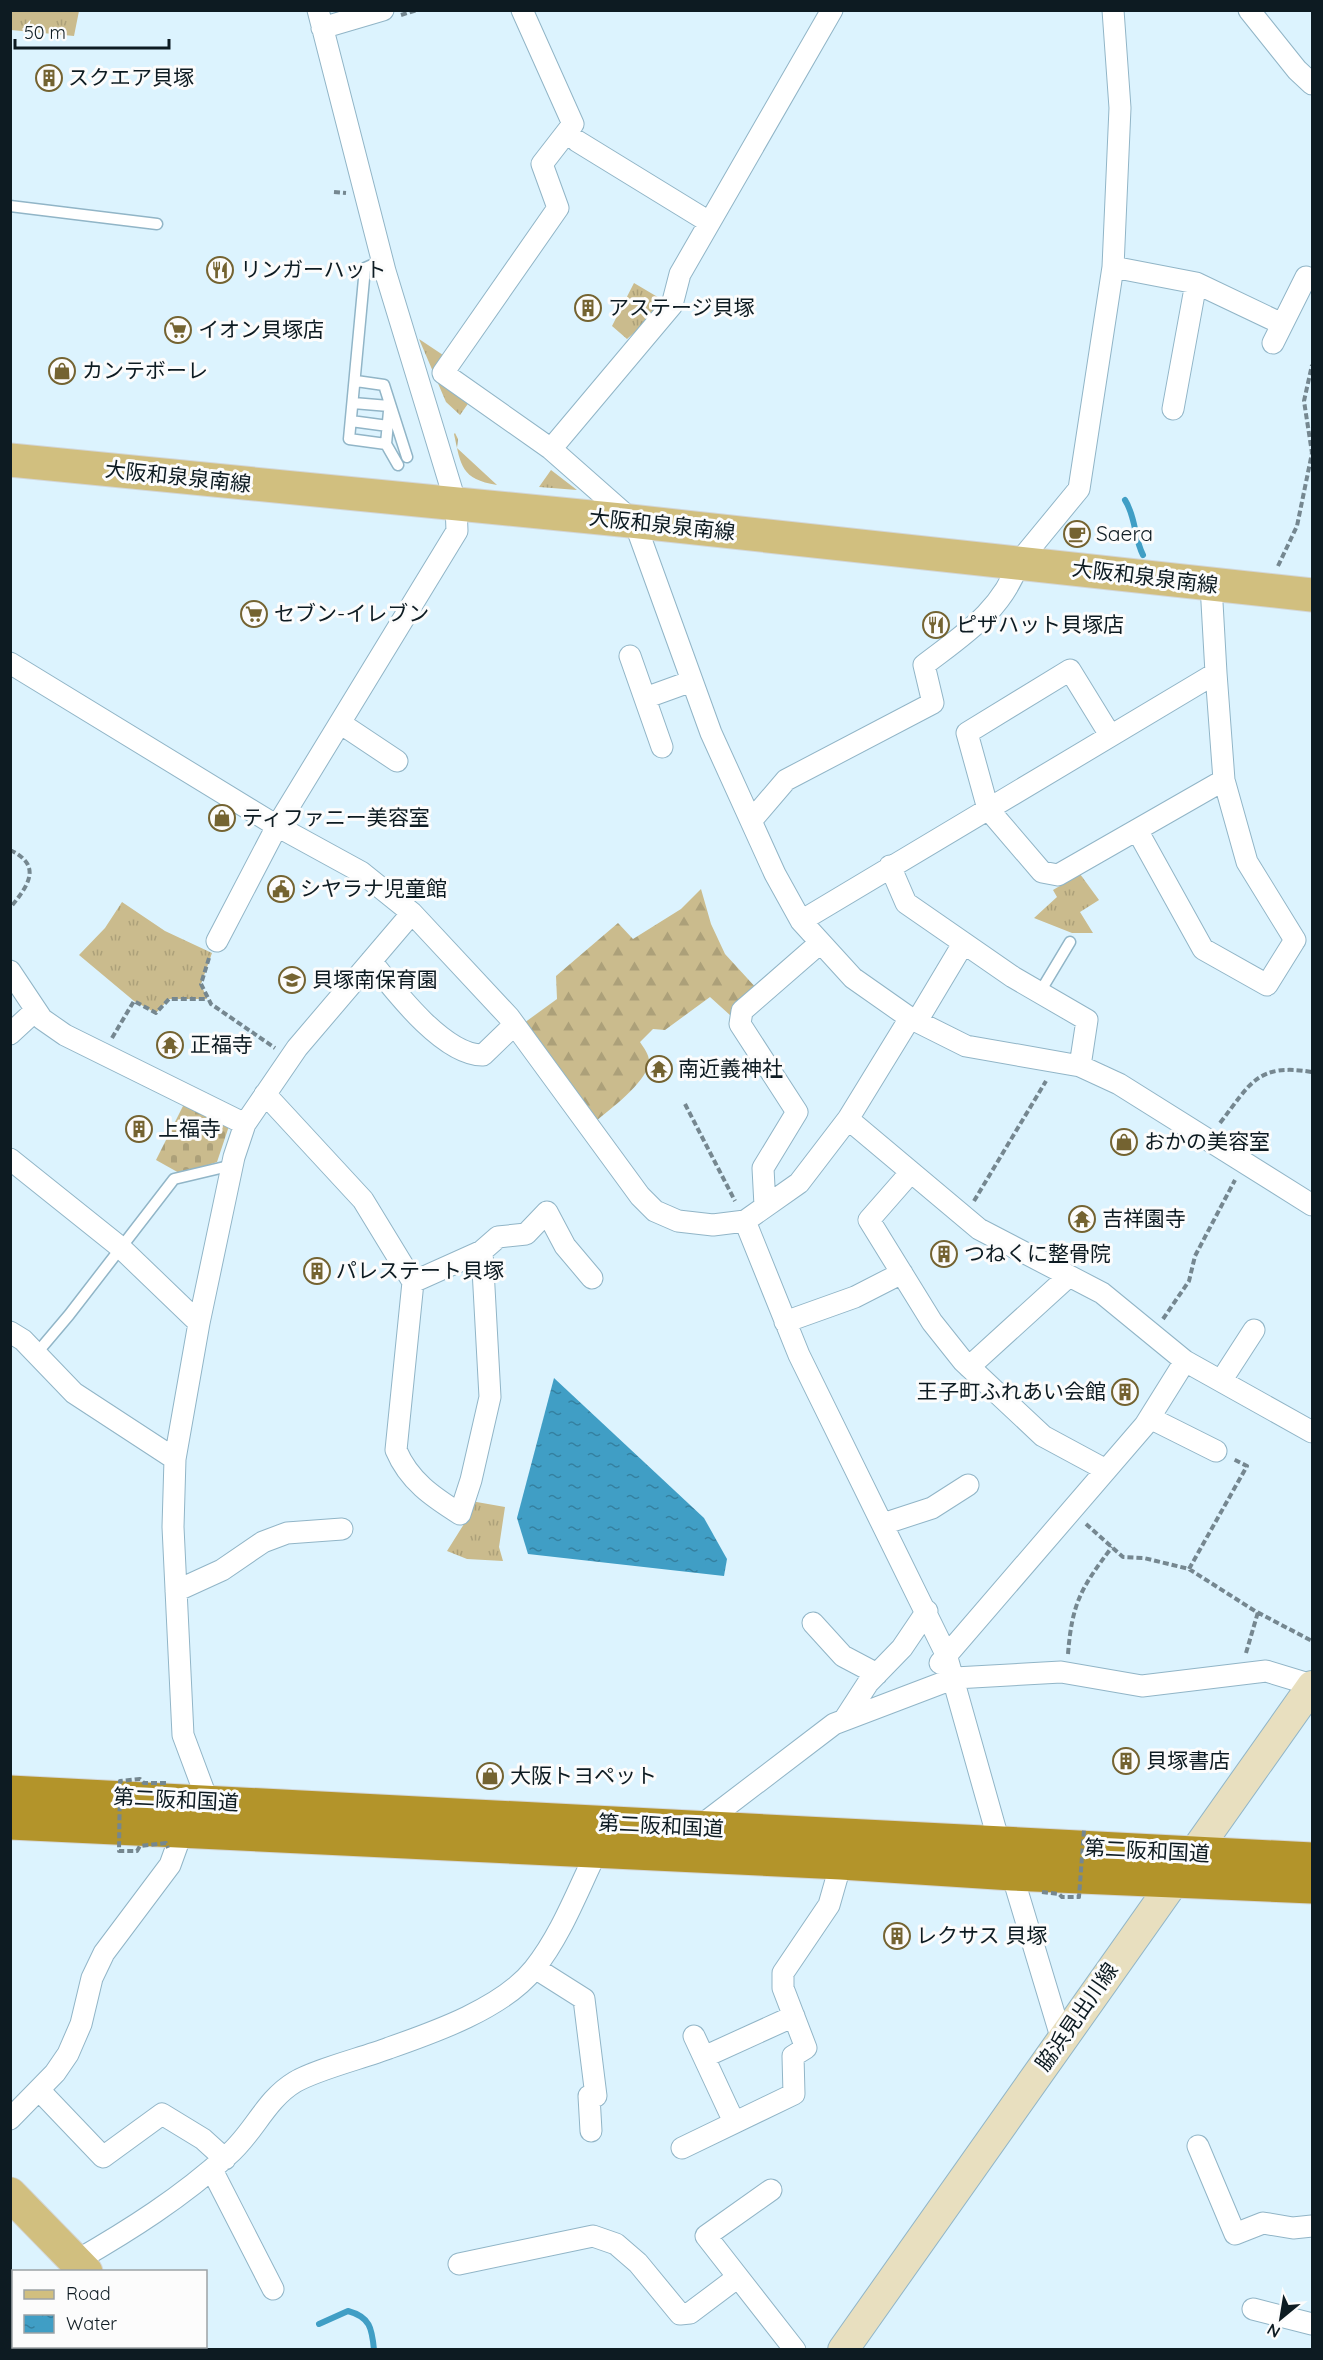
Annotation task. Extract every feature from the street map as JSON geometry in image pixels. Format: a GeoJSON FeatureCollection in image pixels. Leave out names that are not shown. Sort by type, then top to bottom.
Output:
{"type":"FeatureCollection","features":[{"type":"Feature","properties":{"kind":"highway","name":"第二阪和国道"},"geometry":{"type":"LineString","coordinates":[[10,1792],[1312,1859]]}},
{"type":"Feature","properties":{"kind":"highway","name":"第二阪和国道"},"geometry":{"type":"LineString","coordinates":[[10,1823],[175,1840],[841,1863],[1012,1874],[1175,1879],[1312,1887]]}},
{"type":"Feature","properties":{"kind":"main road","name":"大阪和泉泉南線"},"geometry":{"type":"LineString","coordinates":[[10,460],[1019,562],[1312,595]]}},
{"type":"Feature","properties":{"kind":"main road"},"geometry":{"type":"LineString","coordinates":[[10,2194],[81,2268]]}},
{"type":"Feature","properties":{"kind":"street"},"geometry":{"type":"LineString","coordinates":[[522,10],[573,124],[542,164],[558,208],[443,373],[551,449],[635,523],[711,733],[775,874],[801,921],[853,978],[914,1019],[966,1046],[1080,1066],[1119,1084],[1312,1205]]}},
{"type":"Feature","properties":{"kind":"street"},"geometry":{"type":"LineString","coordinates":[[551,449],[672,305],[680,274],[832,10]]}},
{"type":"Feature","properties":{"kind":"street"},"geometry":{"type":"LineString","coordinates":[[751,821],[786,780],[933,703],[924,665],[987,617],[1014,576],[1019,562],[1079,489],[1113,267],[1120,108],[1113,10]]}},
{"type":"Feature","properties":{"kind":"street"},"geometry":{"type":"LineString","coordinates":[[1249,10],[1297,70],[1312,84]]}},
{"type":"Feature","properties":{"kind":"street"},"geometry":{"type":"LineString","coordinates":[[217,941],[277,826],[457,531],[456,504],[385,271],[320,19],[390,13]]}},
{"type":"Feature","properties":{"kind":"street"},"geometry":{"type":"LineString","coordinates":[[578,141],[709,222]]}},
{"type":"Feature","properties":{"kind":"street"},"geometry":{"type":"LineString","coordinates":[[1113,267],[1196,283],[1278,333],[1306,277]]}},
{"type":"Feature","properties":{"kind":"street"},"geometry":{"type":"LineString","coordinates":[[1173,409],[1196,283]]}},
{"type":"Feature","properties":{"kind":"street"},"geometry":{"type":"LineString","coordinates":[[1137,830],[1203,949],[1267,985],[1304,940],[1247,861],[1224,780],[1211,585]]}},
{"type":"Feature","properties":{"kind":"street"},"geometry":{"type":"LineString","coordinates":[[630,656],[662,747]]}},
{"type":"Feature","properties":{"kind":"street"},"geometry":{"type":"LineString","coordinates":[[10,663],[277,826],[361,873],[412,914],[514,1025],[640,1196],[655,1211],[678,1221],[713,1225],[745,1221],[799,1183],[848,1119],[963,944]]}},
{"type":"Feature","properties":{"kind":"street"},"geometry":{"type":"LineString","coordinates":[[1110,735],[1070,670],[967,734],[988,809],[1042,872],[1058,875],[1224,780]]}},
{"type":"Feature","properties":{"kind":"street"},"geometry":{"type":"LineString","coordinates":[[801,921],[1216,673]]}},
{"type":"Feature","properties":{"kind":"street"},"geometry":{"type":"LineString","coordinates":[[645,698],[692,681]]}},
{"type":"Feature","properties":{"kind":"street"},"geometry":{"type":"LineString","coordinates":[[340,723],[397,761]]}},
{"type":"Feature","properties":{"kind":"street"},"geometry":{"type":"LineString","coordinates":[[890,866],[906,903],[963,944],[1087,1020],[1080,1066]]}},
{"type":"Feature","properties":{"kind":"street"},"geometry":{"type":"LineString","coordinates":[[208,1802],[183,1735],[173,1527],[175,1459],[199,1323],[233,1165],[245,1124],[290,1058],[412,914]]}},
{"type":"Feature","properties":{"kind":"street"},"geometry":{"type":"LineString","coordinates":[[765,1206],[764,1168],[797,1112],[740,1024],[742,1011],[820,944]]}},
{"type":"Feature","properties":{"kind":"street"},"geometry":{"type":"LineString","coordinates":[[371,961],[416,1017],[470,1056],[483,1055],[514,1025]]}},
{"type":"Feature","properties":{"kind":"street"},"geometry":{"type":"LineString","coordinates":[[10,971],[42,1019],[64,1035],[245,1124]]}},
{"type":"Feature","properties":{"kind":"street"},"geometry":{"type":"LineString","coordinates":[[10,1034],[36,1010]]}},
{"type":"Feature","properties":{"kind":"street"},"geometry":{"type":"LineString","coordinates":[[265,1094],[363,1200],[414,1282],[396,1450],[403,1466],[425,1491],[460,1514],[471,1480],[490,1397],[482,1251]]}},
{"type":"Feature","properties":{"kind":"street"},"geometry":{"type":"LineString","coordinates":[[848,1119],[979,1229],[1102,1293],[1185,1361],[1312,1432]]}},
{"type":"Feature","properties":{"kind":"street"},"geometry":{"type":"LineString","coordinates":[[10,1159],[120,1247],[199,1323]]}},
{"type":"Feature","properties":{"kind":"street"},"geometry":{"type":"LineString","coordinates":[[911,1172],[869,1221],[932,1322],[969,1367],[1043,1436],[1106,1470]]}},
{"type":"Feature","properties":{"kind":"street"},"geometry":{"type":"LineString","coordinates":[[414,1282],[482,1251],[498,1237],[526,1234],[547,1212],[565,1246],[592,1278]]}},
{"type":"Feature","properties":{"kind":"street"},"geometry":{"type":"LineString","coordinates":[[745,1221],[799,1355],[927,1611],[946,1654],[955,1678],[999,1842]]}},
{"type":"Feature","properties":{"kind":"street"},"geometry":{"type":"LineString","coordinates":[[785,1322],[855,1298],[902,1273]]}},
{"type":"Feature","properties":{"kind":"street"},"geometry":{"type":"LineString","coordinates":[[969,1367],[1069,1276]]}},
{"type":"Feature","properties":{"kind":"street"},"geometry":{"type":"LineString","coordinates":[[1221,1382],[1254,1330]]}},
{"type":"Feature","properties":{"kind":"street"},"geometry":{"type":"LineString","coordinates":[[10,1332],[36,1354],[74,1393],[175,1459]]}},
{"type":"Feature","properties":{"kind":"street"},"geometry":{"type":"LineString","coordinates":[[918,1691],[946,1654],[1150,1418],[1185,1361]]}},
{"type":"Feature","properties":{"kind":"street"},"geometry":{"type":"LineString","coordinates":[[1150,1418],[1216,1450]]}},
{"type":"Feature","properties":{"kind":"street"},"geometry":{"type":"LineString","coordinates":[[883,1524],[932,1508],[968,1485]]}},
{"type":"Feature","properties":{"kind":"street"},"geometry":{"type":"LineString","coordinates":[[176,1591],[222,1570],[263,1542],[287,1533],[342,1529]]}},
{"type":"Feature","properties":{"kind":"street"},"geometry":{"type":"LineString","coordinates":[[844,1720],[877,1674],[902,1647],[927,1611]]}},
{"type":"Feature","properties":{"kind":"street"},"geometry":{"type":"LineString","coordinates":[[813,1623],[843,1656],[877,1674]]}},
{"type":"Feature","properties":{"kind":"street"},"geometry":{"type":"LineString","coordinates":[[699,1827],[803,1745],[844,1720],[955,1678],[1066,1673],[1142,1686],[1266,1671],[1312,1685]]}},
{"type":"Feature","properties":{"kind":"street","name":"脇浜見出川線"},"geometry":{"type":"LineString","coordinates":[[843,2349],[1312,1685]]}},
{"type":"Feature","properties":{"kind":"street"},"geometry":{"type":"LineString","coordinates":[[10,2119],[39,2090],[68,2054],[81,2024],[92,1978],[104,1953],[170,1865],[175,1840]]}},
{"type":"Feature","properties":{"kind":"street"},"geometry":{"type":"LineString","coordinates":[[81,2268],[218,2164],[250,2131],[270,2101],[296,2082],[470,2017],[498,1999],[535,1968],[551,1946],[596,1853]]}},
{"type":"Feature","properties":{"kind":"street"},"geometry":{"type":"LineString","coordinates":[[682,2148],[794,2094],[793,2056],[806,2048],[783,1988],[783,1972],[830,1905],[841,1863]]}},
{"type":"Feature","properties":{"kind":"street"},"geometry":{"type":"LineString","coordinates":[[1012,1874],[1062,2040]]}},
{"type":"Feature","properties":{"kind":"street"},"geometry":{"type":"LineString","coordinates":[[535,1968],[584,2000],[596,2096],[589,2096],[591,2131]]}},
{"type":"Feature","properties":{"kind":"street"},"geometry":{"type":"LineString","coordinates":[[704,2057],[794,2016]]}},
{"type":"Feature","properties":{"kind":"street"},"geometry":{"type":"LineString","coordinates":[[694,2036],[734,2122]]}},
{"type":"Feature","properties":{"kind":"street"},"geometry":{"type":"LineString","coordinates":[[39,2090],[104,2157],[162,2114],[203,2139],[218,2164],[273,2289]]}},
{"type":"Feature","properties":{"kind":"street"},"geometry":{"type":"LineString","coordinates":[[1198,2146],[1235,2234],[1263,2223],[1293,2228],[1312,2226]]}},
{"type":"Feature","properties":{"kind":"street"},"geometry":{"type":"LineString","coordinates":[[771,2190],[706,2236],[795,2349]]}},
{"type":"Feature","properties":{"kind":"street"},"geometry":{"type":"LineString","coordinates":[[459,2264],[592,2236],[616,2244],[630,2256],[680,2313],[690,2313],[738,2277]]}},
{"type":"Feature","properties":{"kind":"street"},"geometry":{"type":"LineString","coordinates":[[1253,2309],[1312,2324]]}},
{"type":"Feature","properties":{"kind":"lane"},"geometry":{"type":"LineString","coordinates":[[10,206],[157,224]]}},
{"type":"Feature","properties":{"kind":"lane"},"geometry":{"type":"LineString","coordinates":[[374,264],[365,268],[349,439],[386,444]]}},
{"type":"Feature","properties":{"kind":"lane"},"geometry":{"type":"LineString","coordinates":[[356,381],[384,385],[407,457]]}},
{"type":"Feature","properties":{"kind":"lane"},"geometry":{"type":"LineString","coordinates":[[353,403],[389,404]]}},
{"type":"Feature","properties":{"kind":"lane"},"geometry":{"type":"LineString","coordinates":[[389,404],[386,444],[398,465]]}},
{"type":"Feature","properties":{"kind":"lane"},"geometry":{"type":"LineString","coordinates":[[351,421],[388,426]]}},
{"type":"Feature","properties":{"kind":"lane"},"geometry":{"type":"LineString","coordinates":[[1040,992],[1070,942]]}},
{"type":"Feature","properties":{"kind":"lane"},"geometry":{"type":"LineString","coordinates":[[36,1354],[174,1179],[233,1165]]}},
{"type":"Feature","properties":{"kind":"path"},"geometry":{"type":"LineString","coordinates":[[390,13],[417,10]]}},
{"type":"Feature","properties":{"kind":"path"},"geometry":{"type":"LineString","coordinates":[[1266,590],[1297,526],[1312,453],[1304,401],[1312,364]]}},
{"type":"Feature","properties":{"kind":"path"},"geometry":{"type":"LineString","coordinates":[[10,850],[25,859],[31,872],[27,886],[10,908]]}},
{"type":"Feature","properties":{"kind":"path"},"geometry":{"type":"LineString","coordinates":[[217,941],[204,969],[201,984],[207,999],[290,1058]]}},
{"type":"Feature","properties":{"kind":"path"},"geometry":{"type":"LineString","coordinates":[[103,1054],[134,1001],[156,1013],[169,999],[207,999]]}},
{"type":"Feature","properties":{"kind":"path"},"geometry":{"type":"LineString","coordinates":[[965,1217],[1051,1072],[1054,1062]]}},
{"type":"Feature","properties":{"kind":"path"},"geometry":{"type":"LineString","coordinates":[[1208,1139],[1248,1087],[1269,1071],[1288,1068],[1312,1072]]}},
{"type":"Feature","properties":{"kind":"path"},"geometry":{"type":"LineString","coordinates":[[685,1104],[745,1221]]}},
{"type":"Feature","properties":{"kind":"path"},"geometry":{"type":"LineString","coordinates":[[1152,1334],[1189,1281],[1195,1256],[1244,1162]]}},
{"type":"Feature","properties":{"kind":"path"},"geometry":{"type":"LineString","coordinates":[[1189,1569],[1247,1466],[1216,1450]]}},
{"type":"Feature","properties":{"kind":"path"},"geometry":{"type":"LineString","coordinates":[[1071,1511],[1123,1557],[1144,1558],[1189,1569],[1258,1612],[1312,1641]]}},
{"type":"Feature","properties":{"kind":"path"},"geometry":{"type":"LineString","coordinates":[[1066,1673],[1074,1605],[1091,1575],[1112,1547]]}},
{"type":"Feature","properties":{"kind":"path"},"geometry":{"type":"LineString","coordinates":[[1249,1673],[1244,1659],[1258,1612]]}},
{"type":"Feature","properties":{"kind":"path"},"geometry":{"type":"LineString","coordinates":[[166,1783],[144,1783],[140,1779],[120,1781],[119,1851],[137,1851],[140,1846],[175,1840]]}},
{"type":"Feature","properties":{"kind":"path"},"geometry":{"type":"LineString","coordinates":[[1042,1892],[1059,1894],[1062,1897],[1079,1897],[1084,1830]]}},
{"type":"Feature","properties":{"kind":"green space"},"geometry":{"type":"Polygon","coordinates":[[[10,11],[79,11],[74,36],[11,30],[10,11]]]}},
{"type":"Feature","properties":{"kind":"green space"},"geometry":{"type":"Polygon","coordinates":[[[634,283],[661,299],[646,322],[627,339],[612,326],[634,283]]]}},
{"type":"Feature","properties":{"kind":"green space"},"geometry":{"type":"Polygon","coordinates":[[[419,339],[446,357],[472,398],[460,415],[446,402],[419,339]]]}},
{"type":"Feature","properties":{"kind":"green space"},"geometry":{"type":"Polygon","coordinates":[[[454,434],[458,439],[457,448],[454,434]]]}},
{"type":"Feature","properties":{"kind":"green space"},"geometry":{"type":"Polygon","coordinates":[[[457,448],[497,485],[469,475],[461,463],[457,448]]]}},
{"type":"Feature","properties":{"kind":"green space"},"geometry":{"type":"Polygon","coordinates":[[[551,470],[577,490],[539,487],[551,470]]]}},
{"type":"Feature","properties":{"kind":"green space"},"geometry":{"type":"Polygon","coordinates":[[[1080,874],[1099,900],[1080,912],[1093,933],[1072,933],[1034,918],[1057,897],[1053,890],[1080,874]]]}},
{"type":"Feature","properties":{"kind":"green space"},"geometry":{"type":"Polygon","coordinates":[[[701,889],[711,924],[725,954],[758,990],[731,1016],[710,997],[665,1030],[653,1029],[640,1042],[649,1058],[646,1071],[626,1096],[595,1122],[524,1023],[557,999],[556,976],[618,923],[633,939],[681,909],[701,889]]]}},
{"type":"Feature","properties":{"kind":"green space"},"geometry":{"type":"Polygon","coordinates":[[[122,902],[165,931],[212,953],[201,984],[207,999],[169,999],[156,1013],[134,1001],[79,955],[105,928],[122,902]]]}},
{"type":"Feature","properties":{"kind":"green space"},"geometry":{"type":"Polygon","coordinates":[[[185,1102],[229,1126],[217,1162],[181,1174],[156,1160],[185,1102]]]}},
{"type":"Feature","properties":{"kind":"green space"},"geometry":{"type":"Polygon","coordinates":[[[471,1501],[505,1507],[499,1547],[503,1561],[467,1559],[447,1551],[464,1524],[471,1501]]]}},
{"type":"Feature","properties":{"kind":"water"},"geometry":{"type":"Polygon","coordinates":[[[554,1378],[704,1518],[727,1559],[724,1576],[528,1554],[517,1518],[554,1378]]]}},
{"type":"Feature","properties":{"kind":"waterway"},"geometry":{"type":"LineString","coordinates":[[1125,500],[1143,555]]}},
{"type":"Feature","properties":{"kind":"waterway"},"geometry":{"type":"LineString","coordinates":[[319,2324],[348,2311],[355,2313],[368,2324],[374,2350]]}},
{"type":"Feature","properties":{"kind":"place","name":"スクエア貝塚"},"geometry":{"type":"Point","coordinates":[49,78]}},
{"type":"Feature","properties":{"kind":"place","name":"リンガーハット"},"geometry":{"type":"Point","coordinates":[220,270]}},
{"type":"Feature","properties":{"kind":"place","name":"アステージ貝塚"},"geometry":{"type":"Point","coordinates":[588,308]}},
{"type":"Feature","properties":{"kind":"place","name":"イオン貝塚店"},"geometry":{"type":"Point","coordinates":[178,330]}},
{"type":"Feature","properties":{"kind":"place","name":"カンテボーレ"},"geometry":{"type":"Point","coordinates":[62,371]}},
{"type":"Feature","properties":{"kind":"place","name":"Saera"},"geometry":{"type":"Point","coordinates":[1077,534]}},
{"type":"Feature","properties":{"kind":"place","name":"セブン-イレブン"},"geometry":{"type":"Point","coordinates":[254,614]}},
{"type":"Feature","properties":{"kind":"place","name":"ピザハット貝塚店"},"geometry":{"type":"Point","coordinates":[936,625]}},
{"type":"Feature","properties":{"kind":"place","name":"ティファニー美容室"},"geometry":{"type":"Point","coordinates":[222,818]}},
{"type":"Feature","properties":{"kind":"place","name":"シヤラナ児童館"},"geometry":{"type":"Point","coordinates":[281,889]}},
{"type":"Feature","properties":{"kind":"place","name":"貝塚南保育園"},"geometry":{"type":"Point","coordinates":[292,980]}},
{"type":"Feature","properties":{"kind":"place","name":"正福寺"},"geometry":{"type":"Point","coordinates":[170,1045]}},
{"type":"Feature","properties":{"kind":"place","name":"南近義神社"},"geometry":{"type":"Point","coordinates":[659,1069]}},
{"type":"Feature","properties":{"kind":"place","name":"上福寺"},"geometry":{"type":"Point","coordinates":[139,1129]}},
{"type":"Feature","properties":{"kind":"place","name":"おかの美容室"},"geometry":{"type":"Point","coordinates":[1124,1142]}},
{"type":"Feature","properties":{"kind":"place","name":"吉祥園寺"},"geometry":{"type":"Point","coordinates":[1082,1219]}},
{"type":"Feature","properties":{"kind":"place","name":"つねくに整骨院"},"geometry":{"type":"Point","coordinates":[944,1254]}},
{"type":"Feature","properties":{"kind":"place","name":"パレステート貝塚"},"geometry":{"type":"Point","coordinates":[317,1271]}},
{"type":"Feature","properties":{"kind":"place","name":"王子町ふれあい会館"},"geometry":{"type":"Point","coordinates":[1125,1392]}},
{"type":"Feature","properties":{"kind":"place","name":"貝塚書店"},"geometry":{"type":"Point","coordinates":[1126,1761]}},
{"type":"Feature","properties":{"kind":"place","name":"大阪トヨペット"},"geometry":{"type":"Point","coordinates":[490,1776]}},
{"type":"Feature","properties":{"kind":"place","name":"レクサス 貝塚"},"geometry":{"type":"Point","coordinates":[897,1936]}}]}
